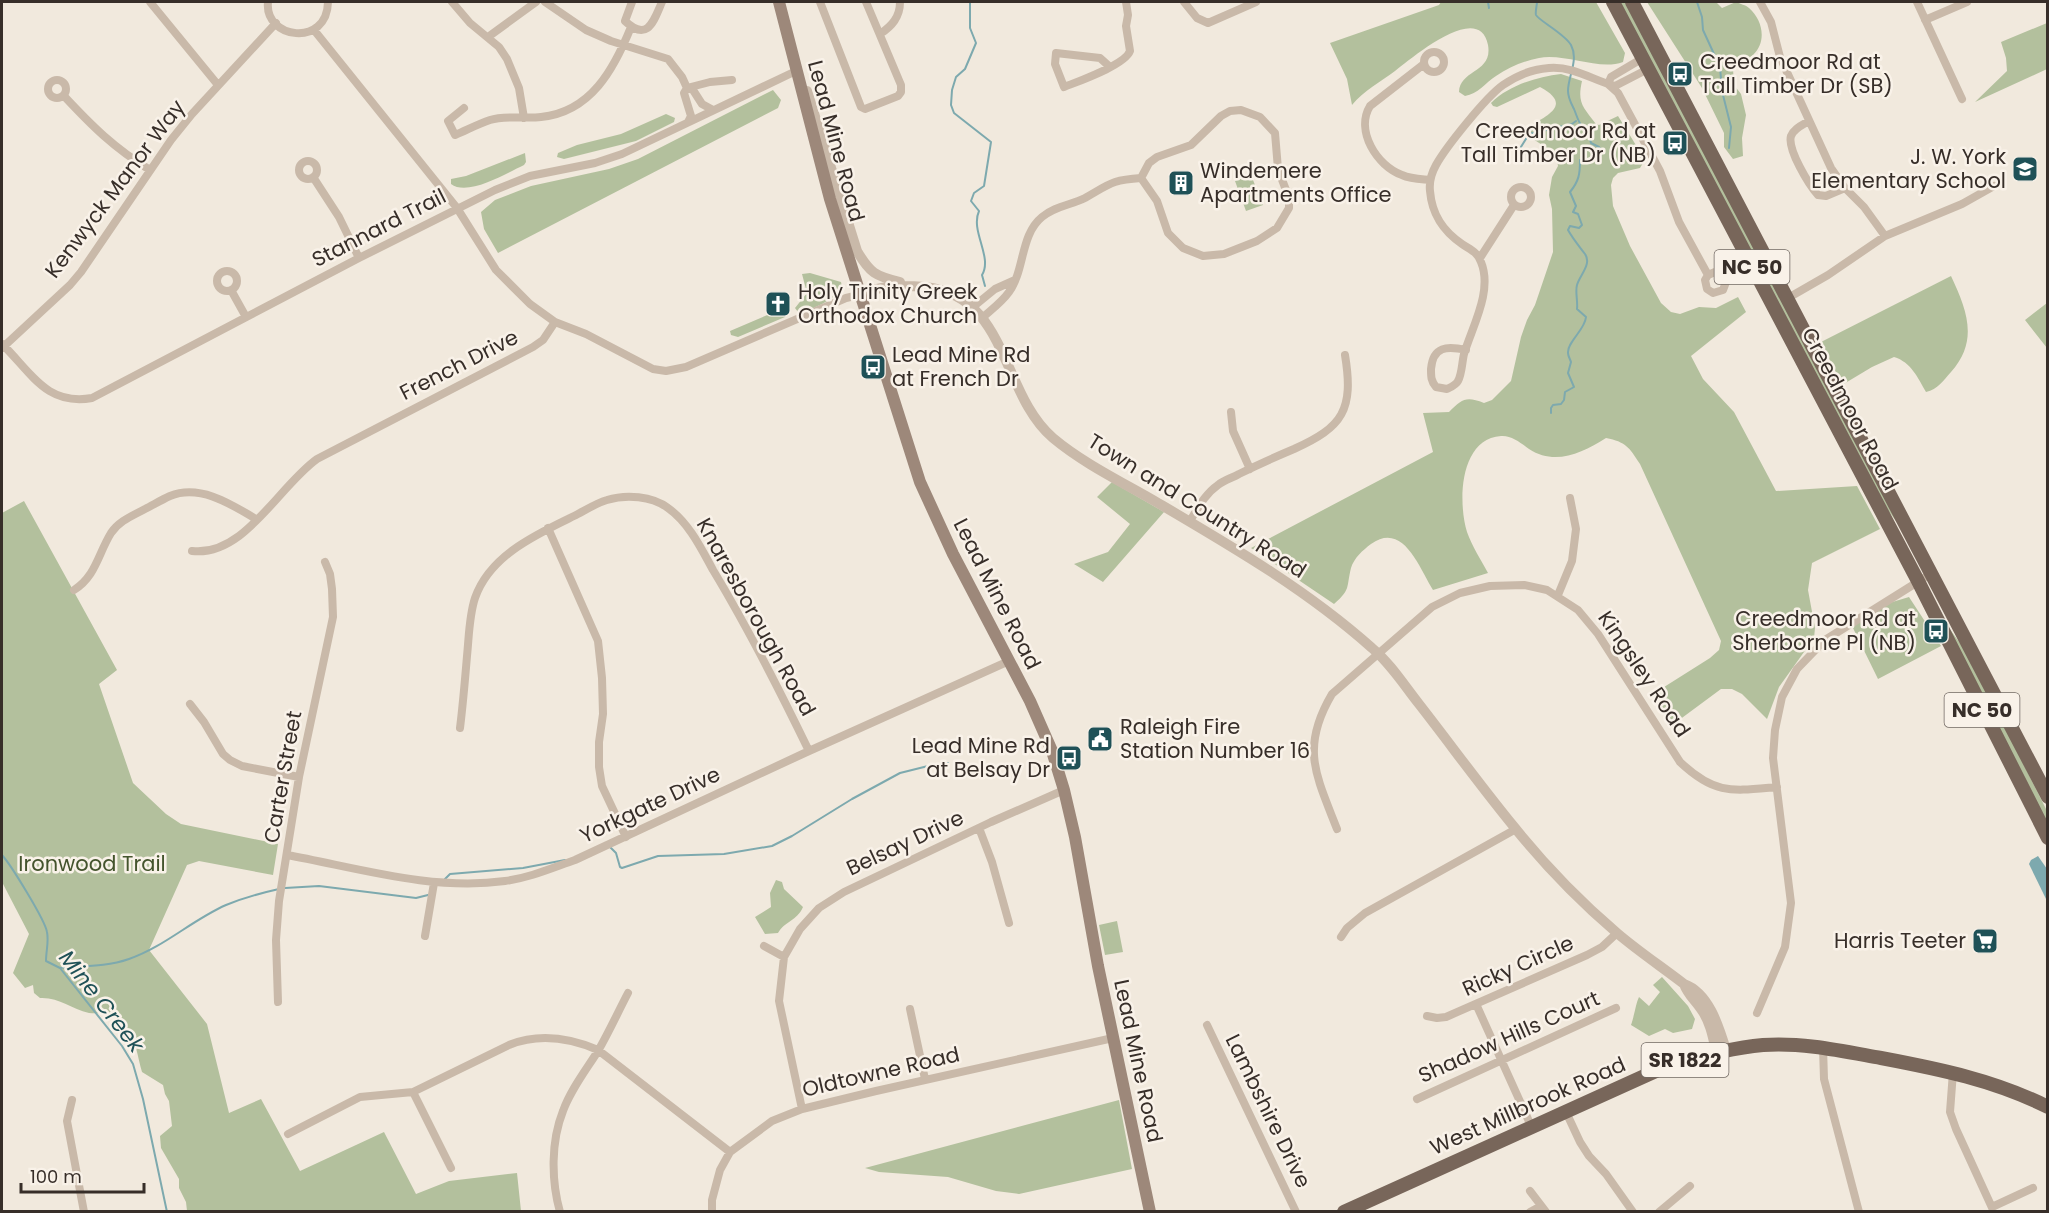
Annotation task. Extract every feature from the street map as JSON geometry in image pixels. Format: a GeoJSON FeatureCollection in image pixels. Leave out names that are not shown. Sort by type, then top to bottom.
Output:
{"type":"FeatureCollection","features":[{"type":"Feature","properties":{"kind":"main road","name":"Lead Mine Road"},"geometry":{"type":"LineString","coordinates":[[779,2],[829,195],[920,482],[953,554],[1043,725],[1064,790],[1150,1212]]}},
{"type":"Feature","properties":{"kind":"main road","name":"Creedmoor Road"},"geometry":{"type":"LineString","coordinates":[[1613,2],[1918,581],[2048,838]]}},
{"type":"Feature","properties":{"kind":"main road","name":"Creedmoor Road"},"geometry":{"type":"LineString","coordinates":[[1632,2],[2048,797]]}},
{"type":"Feature","properties":{"kind":"main road","name":"West Millbrook Road"},"geometry":{"type":"LineString","coordinates":[[1344,1212],[1669,1065],[1721,1051],[1765,1045],[1823,1047],[1953,1072],[1996,1084],[2048,1107]]}},
{"type":"Feature","properties":{"kind":"street"},"geometry":{"type":"LineString","coordinates":[[150,2],[218,85]]}},
{"type":"Feature","properties":{"kind":"street"},"geometry":{"type":"LineString","coordinates":[[268,2],[271,17],[276,23],[292,33],[304,34],[314,30],[323,22],[328,12],[328,2]]}},
{"type":"Feature","properties":{"kind":"street"},"geometry":{"type":"LineString","coordinates":[[452,2],[470,23],[499,47],[512,67],[519,88],[524,118]]}},
{"type":"Feature","properties":{"kind":"street"},"geometry":{"type":"LineString","coordinates":[[488,37],[536,2]]}},
{"type":"Feature","properties":{"kind":"street"},"geometry":{"type":"LineString","coordinates":[[545,2],[586,30],[623,45],[668,59],[678,70],[687,88],[693,90],[702,104],[713,110]]}},
{"type":"Feature","properties":{"kind":"street"},"geometry":{"type":"LineString","coordinates":[[632,2],[625,21],[631,27],[644,30],[651,27],[662,2]]}},
{"type":"Feature","properties":{"kind":"street"},"geometry":{"type":"LineString","coordinates":[[820,2],[861,107],[865,109],[898,96],[901,92],[901,85],[866,2]]}},
{"type":"Feature","properties":{"kind":"street"},"geometry":{"type":"LineString","coordinates":[[880,34],[891,26],[898,16],[900,2]]}},
{"type":"Feature","properties":{"kind":"street"},"geometry":{"type":"LineString","coordinates":[[1110,67],[1100,58],[1056,53],[1055,64],[1064,87],[1110,67],[1125,59],[1130,51],[1126,26],[1128,15],[1126,2]]}},
{"type":"Feature","properties":{"kind":"street"},"geometry":{"type":"LineString","coordinates":[[1184,2],[1197,18],[1208,23],[1256,2]]}},
{"type":"Feature","properties":{"kind":"street"},"geometry":{"type":"LineString","coordinates":[[1760,2],[1771,21],[1780,57],[1831,168],[1886,236]]}},
{"type":"Feature","properties":{"kind":"street"},"geometry":{"type":"LineString","coordinates":[[1917,2],[1962,99]]}},
{"type":"Feature","properties":{"kind":"street"},"geometry":{"type":"LineString","coordinates":[[1925,20],[1967,2]]}},
{"type":"Feature","properties":{"kind":"street","name":"Kenwyck Manor Way"},"geometry":{"type":"LineString","coordinates":[[2,346],[70,285],[186,122],[276,23]]}},
{"type":"Feature","properties":{"kind":"street"},"geometry":{"type":"LineString","coordinates":[[464,108],[448,121],[455,135],[492,119],[556,115],[590,96],[609,74],[631,27]]}},
{"type":"Feature","properties":{"kind":"street"},"geometry":{"type":"LineString","coordinates":[[314,30],[457,208],[496,270],[530,304],[555,322],[586,334],[653,369],[666,371],[686,367],[846,298],[860,295]]}},
{"type":"Feature","properties":{"kind":"street"},"geometry":{"type":"LineString","coordinates":[[790,45],[812,104],[857,250],[868,268],[879,277],[921,286]]}},
{"type":"Feature","properties":{"kind":"street"},"geometry":{"type":"LineString","coordinates":[[1424,64],[1370,106],[1366,112],[1365,127],[1371,147],[1385,165],[1400,175],[1430,180]]}},
{"type":"Feature","properties":{"kind":"street"},"geometry":{"type":"LineString","coordinates":[[1608,84],[1611,77],[1645,64]]}},
{"type":"Feature","properties":{"kind":"street"},"geometry":{"type":"LineString","coordinates":[[1466,350],[1447,347],[1435,355],[1432,361],[1431,377],[1436,387],[1447,389],[1458,381],[1483,294],[1484,273],[1480,258],[1450,235],[1437,219],[1430,194],[1430,180],[1436,165],[1482,105],[1502,85],[1539,69],[1563,68],[1608,84],[1617,93],[1660,171],[1679,222],[1708,275]]}},
{"type":"Feature","properties":{"kind":"street","name":"Stannard Trail"},"geometry":{"type":"LineString","coordinates":[[2,346],[50,393],[62,398],[82,400],[106,393],[358,258],[495,190],[530,176],[595,163],[622,154],[796,71]]}},
{"type":"Feature","properties":{"kind":"street"},"geometry":{"type":"LineString","coordinates":[[688,122],[691,116],[684,93],[687,88],[710,81],[732,80]]}},
{"type":"Feature","properties":{"kind":"street"},"geometry":{"type":"LineString","coordinates":[[64,96],[105,139],[150,170]]}},
{"type":"Feature","properties":{"kind":"street"},"geometry":{"type":"LineString","coordinates":[[1230,111],[1252,112],[1275,133],[1278,169],[1289,198],[1289,208],[1277,228],[1257,241],[1224,254],[1203,256],[1183,248],[1168,233],[1157,201],[1141,178],[1149,163],[1157,157],[1191,145],[1221,116],[1230,111]]}},
{"type":"Feature","properties":{"kind":"street"},"geometry":{"type":"LineString","coordinates":[[1809,121],[1796,129],[1791,137],[1791,145],[1808,181],[1818,195],[1826,196],[1845,188]]}},
{"type":"Feature","properties":{"kind":"street"},"geometry":{"type":"LineString","coordinates":[[313,177],[339,217],[358,258]]}},
{"type":"Feature","properties":{"kind":"street"},"geometry":{"type":"LineString","coordinates":[[982,318],[1009,292],[1022,263],[1030,233],[1042,216],[1085,198],[1117,180],[1141,178]]}},
{"type":"Feature","properties":{"kind":"street"},"geometry":{"type":"LineString","coordinates":[[1788,298],[1828,275],[1886,236],[1962,204],[1994,186]]}},
{"type":"Feature","properties":{"kind":"street"},"geometry":{"type":"LineString","coordinates":[[1480,258],[1514,205]]}},
{"type":"Feature","properties":{"kind":"street"},"geometry":{"type":"LineString","coordinates":[[973,308],[995,289],[1015,280]]}},
{"type":"Feature","properties":{"kind":"street","name":"Town and Country Road"},"geometry":{"type":"LineString","coordinates":[[860,295],[886,286],[921,286],[948,291],[961,297],[982,318],[1003,353],[1026,405],[1045,432],[1078,455],[1262,564],[1329,613],[1378,654],[1534,850],[1617,933],[1684,984],[1687,993],[1703,1011],[1721,1051]]}},
{"type":"Feature","properties":{"kind":"street"},"geometry":{"type":"LineString","coordinates":[[231,290],[246,317]]}},
{"type":"Feature","properties":{"kind":"street","name":"French Drive"},"geometry":{"type":"LineString","coordinates":[[192,551],[203,552],[238,538],[298,474],[317,459],[533,348],[543,340],[555,322]]}},
{"type":"Feature","properties":{"kind":"street"},"geometry":{"type":"LineString","coordinates":[[1190,521],[1201,501],[1219,484],[1316,440],[1333,427],[1346,401],[1348,381],[1345,355]]}},
{"type":"Feature","properties":{"kind":"street"},"geometry":{"type":"LineString","coordinates":[[1231,412],[1233,431],[1250,469]]}},
{"type":"Feature","properties":{"kind":"street"},"geometry":{"type":"LineString","coordinates":[[74,590],[86,581],[94,570],[102,549],[117,526],[171,496],[191,492],[210,495],[256,519]]}},
{"type":"Feature","properties":{"kind":"street","name":"Knaresborough Road"},"geometry":{"type":"LineString","coordinates":[[460,728],[470,624],[476,597],[484,579],[500,561],[522,543],[548,528],[607,500],[631,497],[649,499],[667,507],[693,536],[780,690],[809,751]]}},
{"type":"Feature","properties":{"kind":"street"},"geometry":{"type":"LineString","coordinates":[[1557,595],[1572,561],[1576,529],[1570,498]]}},
{"type":"Feature","properties":{"kind":"street"},"geometry":{"type":"LineString","coordinates":[[548,528],[598,641],[603,714],[599,742],[599,767],[602,786],[626,837]]}},
{"type":"Feature","properties":{"kind":"street","name":"Carter Street"},"geometry":{"type":"LineString","coordinates":[[278,1002],[276,940],[279,901],[299,777],[333,617],[330,574],[325,562]]}},
{"type":"Feature","properties":{"kind":"street"},"geometry":{"type":"LineString","coordinates":[[1757,1013],[1785,946],[1791,903],[1773,758],[1774,730],[1782,697],[1797,669],[1825,639],[1932,573]]}},
{"type":"Feature","properties":{"kind":"street","name":"Kingsley Road"},"geometry":{"type":"LineString","coordinates":[[1337,829],[1314,763],[1313,745],[1316,728],[1332,694],[1432,608],[1461,593],[1490,586],[1524,585],[1547,590],[1578,610],[1598,634],[1680,762],[1693,774],[1724,790],[1777,787]]}},
{"type":"Feature","properties":{"kind":"street","name":"Yorkgate Drive"},"geometry":{"type":"LineString","coordinates":[[287,855],[434,884],[506,881],[528,876],[575,860],[1009,661]]}},
{"type":"Feature","properties":{"kind":"street"},"geometry":{"type":"LineString","coordinates":[[190,704],[223,754],[230,760],[242,766],[299,777]]}},
{"type":"Feature","properties":{"kind":"street","name":"Belsay Drive"},"geometry":{"type":"LineString","coordinates":[[802,1109],[779,1001],[784,957],[800,929],[819,908],[844,892],[1064,790]]}},
{"type":"Feature","properties":{"kind":"street"},"geometry":{"type":"LineString","coordinates":[[978,828],[992,862],[1009,923]]}},
{"type":"Feature","properties":{"kind":"street"},"geometry":{"type":"LineString","coordinates":[[1341,937],[1347,928],[1365,913],[1516,829]]}},
{"type":"Feature","properties":{"kind":"street"},"geometry":{"type":"LineString","coordinates":[[425,936],[434,884]]}},
{"type":"Feature","properties":{"kind":"street","name":"Ricky Circle"},"geometry":{"type":"LineString","coordinates":[[1427,1016],[1446,1017],[1476,1004],[1587,955],[1602,947],[1617,933]]}},
{"type":"Feature","properties":{"kind":"street"},"geometry":{"type":"LineString","coordinates":[[764,946],[784,957]]}},
{"type":"Feature","properties":{"kind":"street"},"geometry":{"type":"LineString","coordinates":[[560,1212],[555,1193],[554,1172],[558,1125],[573,1090],[598,1050],[628,993]]}},
{"type":"Feature","properties":{"kind":"street"},"geometry":{"type":"LineString","coordinates":[[1476,1004],[1532,1128]]}},
{"type":"Feature","properties":{"kind":"street","name":"Shadow Hills Court"},"geometry":{"type":"LineString","coordinates":[[1417,1099],[1616,1008]]}},
{"type":"Feature","properties":{"kind":"street"},"geometry":{"type":"LineString","coordinates":[[910,1009],[925,1079]]}},
{"type":"Feature","properties":{"kind":"street","name":"Lambshire Drive"},"geometry":{"type":"LineString","coordinates":[[1207,1025],[1296,1212]]}},
{"type":"Feature","properties":{"kind":"street"},"geometry":{"type":"LineString","coordinates":[[288,1134],[360,1097],[413,1092],[520,1041],[553,1038],[569,1040],[598,1050],[730,1152]]}},
{"type":"Feature","properties":{"kind":"street","name":"Oldtowne Road"},"geometry":{"type":"LineString","coordinates":[[712,1212],[712,1200],[720,1170],[730,1152],[772,1120],[802,1109],[925,1079],[1113,1038]]}},
{"type":"Feature","properties":{"kind":"street"},"geometry":{"type":"LineString","coordinates":[[1823,1047],[1824,1079],[1859,1212]]}},
{"type":"Feature","properties":{"kind":"street"},"geometry":{"type":"LineString","coordinates":[[1953,1072],[1950,1112],[1993,1209],[2033,1188]]}},
{"type":"Feature","properties":{"kind":"street"},"geometry":{"type":"LineString","coordinates":[[413,1092],[452,1168]]}},
{"type":"Feature","properties":{"kind":"street"},"geometry":{"type":"LineString","coordinates":[[72,1100],[67,1121],[84,1212]]}},
{"type":"Feature","properties":{"kind":"street"},"geometry":{"type":"LineString","coordinates":[[1566,1112],[1589,1156],[1613,1183],[1633,1212]]}},
{"type":"Feature","properties":{"kind":"street"},"geometry":{"type":"LineString","coordinates":[[1659,1212],[1690,1186]]}},
{"type":"Feature","properties":{"kind":"street"},"geometry":{"type":"LineString","coordinates":[[1530,1191],[1544,1209],[1530,1212]]}},
{"type":"Feature","properties":{"kind":"green space"},"geometry":{"type":"Polygon","coordinates":[[[1441,2],[1596,2],[1625,53],[1623,62],[1603,64],[1560,58],[1539,58],[1506,70],[1478,91],[1465,96],[1459,92],[1461,85],[1486,61],[1488,45],[1482,33],[1472,28],[1459,30],[1429,46],[1367,91],[1352,105],[1347,79],[1330,43],[1439,5],[1441,2]]]}},
{"type":"Feature","properties":{"kind":"green space"},"geometry":{"type":"Polygon","coordinates":[[[1618,2],[1627,2],[1901,528],[1877,495],[1618,2]]]}},
{"type":"Feature","properties":{"kind":"green space"},"geometry":{"type":"Polygon","coordinates":[[[1647,2],[1716,2],[1722,8],[1736,2],[1748,7],[1758,19],[1762,38],[1757,50],[1733,69],[1734,85],[1741,94],[1746,115],[1742,138],[1743,156],[1733,159],[1724,147],[1724,133],[1702,88],[1647,2]]]}},
{"type":"Feature","properties":{"kind":"green space"},"geometry":{"type":"Polygon","coordinates":[[[2047,23],[2047,69],[1975,102],[2007,71],[2001,42],[2047,23]]]}},
{"type":"Feature","properties":{"kind":"green space"},"geometry":{"type":"Polygon","coordinates":[[[1561,74],[1582,81],[1580,95],[1582,104],[1596,124],[1599,125],[1618,116],[1642,155],[1643,163],[1640,168],[1618,173],[1613,178],[1611,185],[1613,206],[1630,246],[1661,303],[1671,312],[1680,314],[1699,307],[1716,308],[1738,297],[1746,312],[1691,356],[1703,379],[1734,412],[1776,491],[1857,486],[1880,529],[1812,563],[1808,590],[1815,628],[1814,638],[1779,687],[1767,719],[1742,694],[1732,689],[1721,689],[1671,726],[1653,694],[1710,658],[1719,650],[1721,641],[1640,464],[1630,449],[1618,441],[1606,438],[1578,453],[1558,457],[1539,454],[1516,440],[1501,436],[1487,440],[1477,448],[1469,460],[1465,474],[1464,520],[1474,548],[1488,573],[1433,590],[1409,550],[1401,542],[1392,538],[1382,538],[1359,554],[1351,568],[1346,591],[1334,604],[1251,548],[1433,452],[1423,413],[1449,412],[1457,404],[1468,399],[1484,403],[1492,400],[1511,381],[1521,337],[1535,305],[1553,252],[1552,209],[1549,195],[1552,177],[1558,166],[1556,154],[1533,139],[1529,130],[1530,126],[1550,113],[1556,104],[1550,93],[1540,87],[1497,107],[1491,103],[1506,91],[1524,83],[1561,74]]]}},
{"type":"Feature","properties":{"kind":"green space"},"geometry":{"type":"Polygon","coordinates":[[[773,90],[781,100],[778,108],[498,253],[484,229],[481,212],[495,200],[531,186],[609,169],[638,159],[773,90]]]}},
{"type":"Feature","properties":{"kind":"green space"},"geometry":{"type":"Polygon","coordinates":[[[666,114],[675,118],[674,122],[636,141],[564,159],[557,157],[558,153],[577,145],[621,134],[666,114]]]}},
{"type":"Feature","properties":{"kind":"green space"},"geometry":{"type":"Polygon","coordinates":[[[525,153],[524,165],[498,178],[467,188],[451,184],[451,179],[466,176],[525,153]]]}},
{"type":"Feature","properties":{"kind":"green space"},"geometry":{"type":"Polygon","coordinates":[[[1251,175],[1263,205],[1246,211],[1235,181],[1251,175]]]}},
{"type":"Feature","properties":{"kind":"green space"},"geometry":{"type":"Polygon","coordinates":[[[810,273],[841,282],[842,287],[823,304],[798,312],[795,308],[807,293],[802,274],[810,273]]]}},
{"type":"Feature","properties":{"kind":"green space"},"geometry":{"type":"Polygon","coordinates":[[[1951,276],[1962,301],[1968,325],[1968,337],[1960,360],[1940,384],[1926,392],[1909,367],[1894,357],[1842,385],[1821,342],[1951,276]]]}},
{"type":"Feature","properties":{"kind":"green space"},"geometry":{"type":"Polygon","coordinates":[[[2047,303],[2047,348],[2025,320],[2047,303]]]}},
{"type":"Feature","properties":{"kind":"green space"},"geometry":{"type":"Polygon","coordinates":[[[784,308],[785,317],[738,337],[731,335],[730,331],[784,308]]]}},
{"type":"Feature","properties":{"kind":"green space"},"geometry":{"type":"Polygon","coordinates":[[[1112,482],[1164,512],[1103,582],[1074,564],[1108,552],[1130,524],[1097,497],[1112,482]]]}},
{"type":"Feature","properties":{"kind":"green space","name":"Ironwood Trail"},"geometry":{"type":"Polygon","coordinates":[[[24,501],[117,670],[99,684],[133,783],[166,814],[181,824],[278,844],[273,875],[199,861],[187,865],[149,950],[207,1024],[229,1113],[261,1099],[300,1171],[384,1132],[416,1194],[449,1181],[517,1173],[521,1211],[187,1211],[186,1202],[179,1188],[179,1179],[161,1148],[160,1136],[172,1126],[169,1101],[163,1085],[142,1072],[130,1033],[121,1020],[110,1014],[89,1013],[53,999],[40,998],[34,993],[33,985],[25,988],[13,973],[29,934],[2,882],[2,513],[24,501]]]}},
{"type":"Feature","properties":{"kind":"green space"},"geometry":{"type":"Polygon","coordinates":[[[1909,597],[1941,646],[1878,679],[1852,626],[1889,603],[1909,597]]]}},
{"type":"Feature","properties":{"kind":"green space"},"geometry":{"type":"Polygon","coordinates":[[[1949,628],[1970,657],[2047,811],[2047,822],[2032,797],[1947,629],[1949,628]]]}},
{"type":"Feature","properties":{"kind":"green space"},"geometry":{"type":"Polygon","coordinates":[[[776,880],[782,882],[784,889],[803,907],[798,915],[778,933],[765,934],[755,917],[771,907],[770,893],[776,880]]]}},
{"type":"Feature","properties":{"kind":"green space"},"geometry":{"type":"Polygon","coordinates":[[[1117,921],[1123,952],[1105,955],[1099,925],[1117,921]]]}},
{"type":"Feature","properties":{"kind":"green space"},"geometry":{"type":"Polygon","coordinates":[[[1662,977],[1688,1006],[1695,1019],[1692,1029],[1673,1033],[1665,1029],[1649,1036],[1631,1025],[1639,997],[1649,1006],[1660,992],[1653,985],[1662,977]]]}},
{"type":"Feature","properties":{"kind":"green space"},"geometry":{"type":"Polygon","coordinates":[[[1119,1100],[1132,1169],[1019,1194],[996,1191],[948,1177],[879,1172],[865,1168],[1119,1100]]]}},
{"type":"Feature","properties":{"kind":"water"},"geometry":{"type":"Polygon","coordinates":[[[2038,856],[2047,869],[2047,901],[2029,864],[2038,856]]]}},
{"type":"Feature","properties":{"kind":"waterway"},"geometry":{"type":"LineString","coordinates":[[970,2],[970,28],[976,43],[965,69],[956,77],[951,105],[954,113],[991,142],[984,186],[974,193],[971,201],[979,211],[977,227],[984,252],[985,268],[982,275],[985,286]]}},
{"type":"Feature","properties":{"kind":"waterway"},"geometry":{"type":"LineString","coordinates":[[1488,2],[1489,8]]}},
{"type":"Feature","properties":{"kind":"waterway"},"geometry":{"type":"LineString","coordinates":[[1537,2],[1536,15],[1571,45],[1574,56],[1568,85],[1569,98],[1580,123],[1592,134],[1591,143],[1599,147],[1602,152],[1599,160],[1580,160],[1578,177],[1570,192],[1576,206],[1573,212],[1578,214],[1582,225],[1579,228],[1570,226],[1568,230],[1587,258],[1576,291],[1577,309],[1586,317],[1583,327],[1568,349],[1571,362],[1568,373],[1574,387],[1565,392],[1561,404],[1553,405],[1551,413]]}},
{"type":"Feature","properties":{"kind":"waterway"},"geometry":{"type":"LineString","coordinates":[[1697,2],[1703,30],[1720,67],[1722,91],[1731,127],[1729,148]]}},
{"type":"Feature","properties":{"kind":"waterway"},"geometry":{"type":"LineString","coordinates":[[1514,158],[1529,134],[1572,124],[1576,121]]}},
{"type":"Feature","properties":{"kind":"waterway"},"geometry":{"type":"LineString","coordinates":[[610,847],[616,853],[622,868],[658,856],[724,854],[772,846],[900,773],[948,763]]}},
{"type":"Feature","properties":{"kind":"waterway","name":"Mine Creek"},"geometry":{"type":"LineString","coordinates":[[2,855],[45,926],[48,939],[46,961],[60,968],[122,1046],[133,1064],[143,1099],[167,1212]]}},
{"type":"Feature","properties":{"kind":"waterway"},"geometry":{"type":"LineString","coordinates":[[445,879],[450,874],[523,868],[565,860]]}},
{"type":"Feature","properties":{"kind":"waterway"},"geometry":{"type":"LineString","coordinates":[[285,888],[319,886],[416,898],[428,895]]}},
{"type":"Feature","properties":{"kind":"waterway"},"geometry":{"type":"LineString","coordinates":[[60,968],[103,965],[129,959],[154,948],[226,905],[279,889]]}},
{"type":"Feature","properties":{"kind":"place","name":"Creedmoor Rd at Tall Timber Dr (SB)"},"geometry":{"type":"Point","coordinates":[1680,74]}},
{"type":"Feature","properties":{"kind":"place","name":"Creedmoor Rd at Tall Timber Dr (NB)"},"geometry":{"type":"Point","coordinates":[1675,143]}},
{"type":"Feature","properties":{"kind":"place","name":"J. W. York Elementary School"},"geometry":{"type":"Point","coordinates":[2025,169]}},
{"type":"Feature","properties":{"kind":"place","name":"Windemere Apartments Office"},"geometry":{"type":"Point","coordinates":[1181,183]}},
{"type":"Feature","properties":{"kind":"place","name":"Holy Trinity Greek Orthodox Church"},"geometry":{"type":"Point","coordinates":[778,304]}},
{"type":"Feature","properties":{"kind":"place","name":"Lead Mine Rd at French Dr"},"geometry":{"type":"Point","coordinates":[873,367]}},
{"type":"Feature","properties":{"kind":"place","name":"Creedmoor Rd at Sherborne Pl (NB)"},"geometry":{"type":"Point","coordinates":[1936,631]}},
{"type":"Feature","properties":{"kind":"place","name":"Raleigh Fire Station Number 16"},"geometry":{"type":"Point","coordinates":[1100,739]}},
{"type":"Feature","properties":{"kind":"place","name":"Lead Mine Rd at Belsay Dr"},"geometry":{"type":"Point","coordinates":[1069,758]}},
{"type":"Feature","properties":{"kind":"place","name":"Harris Teeter"},"geometry":{"type":"Point","coordinates":[1985,941]}}]}
